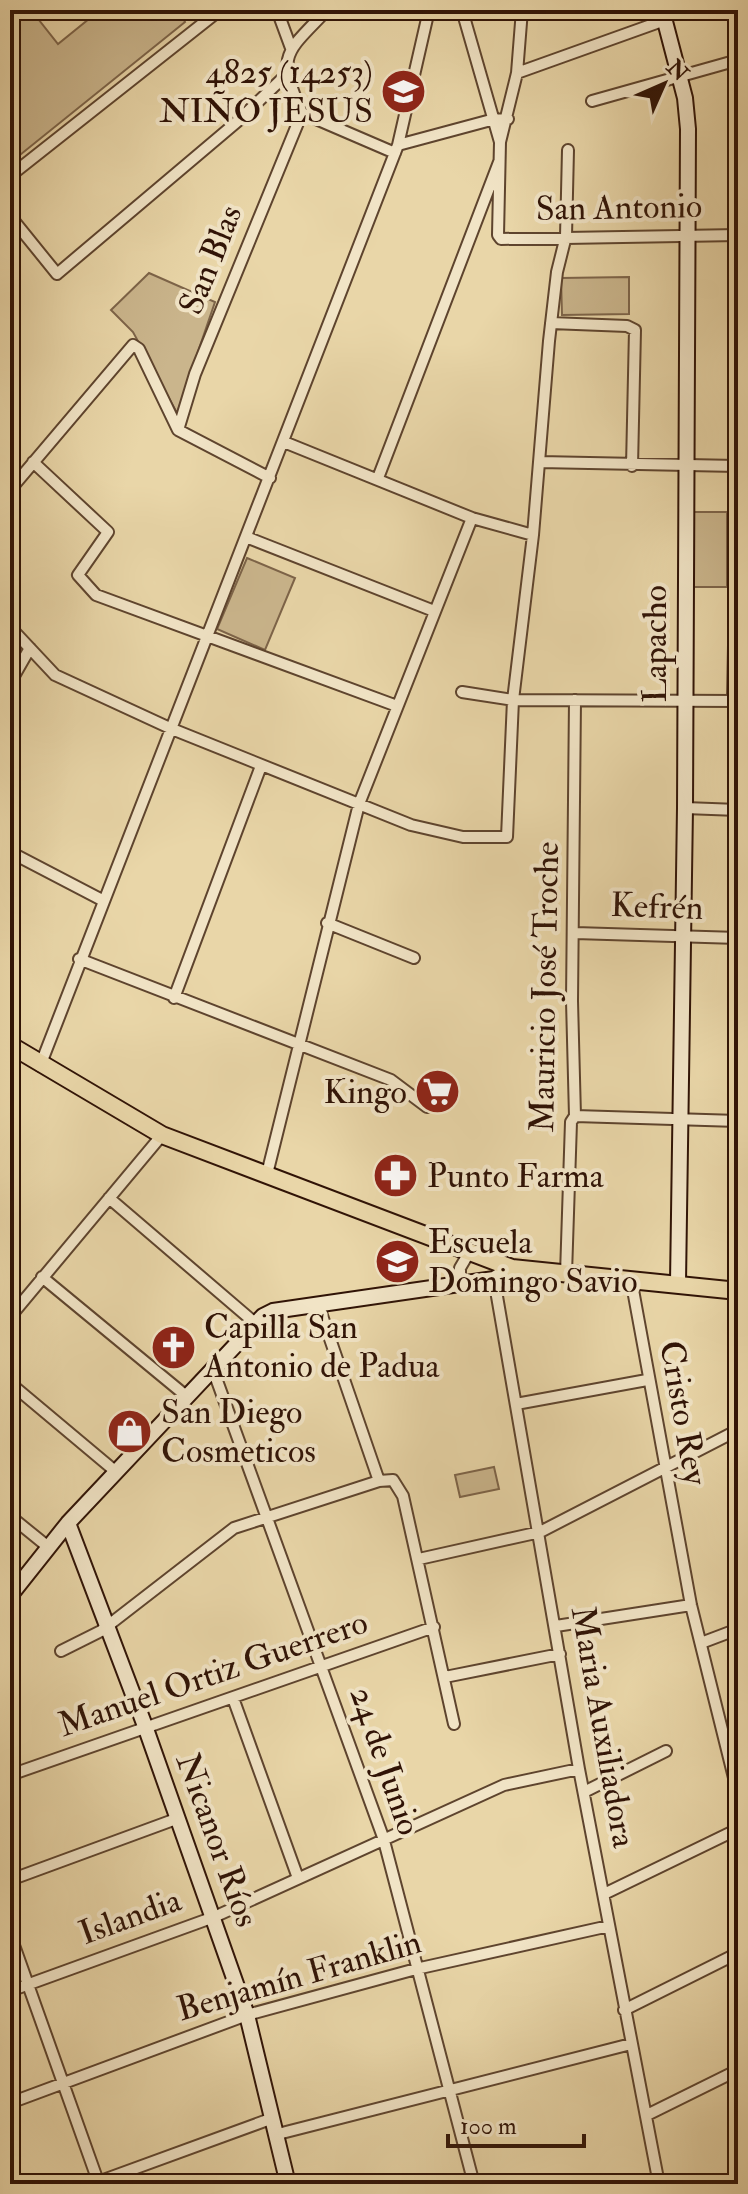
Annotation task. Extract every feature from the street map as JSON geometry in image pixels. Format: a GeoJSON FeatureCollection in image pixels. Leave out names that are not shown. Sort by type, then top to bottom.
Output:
{"type":"FeatureCollection","features":[{"type":"Feature","properties":{"kind":"main road"},"geometry":{"type":"LineString","coordinates":[[13,1054],[162,1135],[512,1268],[738,1289]]}},
{"type":"Feature","properties":{"kind":"street"},"geometry":{"type":"LineString","coordinates":[[10,176],[220,10]]}},
{"type":"Feature","properties":{"kind":"street"},"geometry":{"type":"LineString","coordinates":[[277,10],[291,48]]}},
{"type":"Feature","properties":{"kind":"street"},"geometry":{"type":"LineString","coordinates":[[10,216],[57,274],[238,121],[285,76],[291,48],[327,10]]}},
{"type":"Feature","properties":{"kind":"street"},"geometry":{"type":"LineString","coordinates":[[40,1066],[396,149],[429,10]]}},
{"type":"Feature","properties":{"kind":"street"},"geometry":{"type":"LineString","coordinates":[[378,478],[502,154],[462,10]]}},
{"type":"Feature","properties":{"kind":"street"},"geometry":{"type":"LineString","coordinates":[[500,142],[517,73],[522,10]]}},
{"type":"Feature","properties":{"kind":"street"},"geometry":{"type":"LineString","coordinates":[[517,73],[663,15]]}},
{"type":"Feature","properties":{"kind":"street","name":"Lapacho"},"geometry":{"type":"LineString","coordinates":[[663,15],[680,79],[688,129],[685,808],[678,1282]]}},
{"type":"Feature","properties":{"kind":"street"},"geometry":{"type":"LineString","coordinates":[[592,101],[680,79],[738,60]]}},
{"type":"Feature","properties":{"kind":"street"},"geometry":{"type":"LineString","coordinates":[[285,76],[302,113],[396,149],[491,120],[508,119]]}},
{"type":"Feature","properties":{"kind":"street","name":"San Blas"},"geometry":{"type":"LineString","coordinates":[[178,430],[195,374],[302,113]]}},
{"type":"Feature","properties":{"kind":"street"},"geometry":{"type":"LineString","coordinates":[[10,627],[55,675],[172,729],[433,832],[500,840],[507,837],[513,700],[533,535],[551,323],[566,236],[568,150]]}},
{"type":"Feature","properties":{"kind":"street","name":"San Antonio"},"geometry":{"type":"LineString","coordinates":[[502,154],[498,235],[501,239],[738,235]]}},
{"type":"Feature","properties":{"kind":"street"},"geometry":{"type":"LineString","coordinates":[[551,323],[627,326],[635,330],[632,466]]}},
{"type":"Feature","properties":{"kind":"street"},"geometry":{"type":"LineString","coordinates":[[10,490],[133,345],[139,349],[178,430],[270,478]]}},
{"type":"Feature","properties":{"kind":"street"},"geometry":{"type":"LineString","coordinates":[[462,692],[513,700],[736,701],[738,426]]}},
{"type":"Feature","properties":{"kind":"street"},"geometry":{"type":"LineString","coordinates":[[284,442],[472,518],[533,535]]}},
{"type":"Feature","properties":{"kind":"street"},"geometry":{"type":"LineString","coordinates":[[33,462],[108,532],[78,575],[87,589],[103,600],[209,635],[397,706]]}},
{"type":"Feature","properties":{"kind":"street"},"geometry":{"type":"LineString","coordinates":[[540,462],[737,466]]}},
{"type":"Feature","properties":{"kind":"street"},"geometry":{"type":"LineString","coordinates":[[267,1174],[359,804],[472,518]]}},
{"type":"Feature","properties":{"kind":"street"},"geometry":{"type":"LineString","coordinates":[[246,537],[434,611]]}},
{"type":"Feature","properties":{"kind":"street"},"geometry":{"type":"LineString","coordinates":[[10,683],[30,648]]}},
{"type":"Feature","properties":{"kind":"street","name":"Mauricio José Troche"},"geometry":{"type":"LineString","coordinates":[[566,1274],[571,1122],[575,1116],[572,1015],[575,700]]}},
{"type":"Feature","properties":{"kind":"street"},"geometry":{"type":"LineString","coordinates":[[174,998],[261,766]]}},
{"type":"Feature","properties":{"kind":"street"},"geometry":{"type":"LineString","coordinates":[[685,808],[738,810]]}},
{"type":"Feature","properties":{"kind":"street"},"geometry":{"type":"LineString","coordinates":[[10,852],[104,901]]}},
{"type":"Feature","properties":{"kind":"street"},"geometry":{"type":"LineString","coordinates":[[327,923],[414,958]]}},
{"type":"Feature","properties":{"kind":"street","name":"Kefrén"},"geometry":{"type":"LineString","coordinates":[[575,933],[738,938]]}},
{"type":"Feature","properties":{"kind":"street"},"geometry":{"type":"LineString","coordinates":[[79,959],[391,1080],[427,1107]]}},
{"type":"Feature","properties":{"kind":"street"},"geometry":{"type":"LineString","coordinates":[[575,1116],[738,1121]]}},
{"type":"Feature","properties":{"kind":"street"},"geometry":{"type":"LineString","coordinates":[[10,1317],[162,1135]]}},
{"type":"Feature","properties":{"kind":"street"},"geometry":{"type":"LineString","coordinates":[[109,1198],[255,1323]]}},
{"type":"Feature","properties":{"kind":"street"},"geometry":{"type":"LineString","coordinates":[[460,1283],[460,1268],[470,1251]]}},
{"type":"Feature","properties":{"kind":"street"},"geometry":{"type":"LineString","coordinates":[[10,1596],[47,1546],[185,1395],[255,1323],[273,1311],[494,1279],[512,1268]]}},
{"type":"Feature","properties":{"kind":"street"},"geometry":{"type":"LineString","coordinates":[[42,1277],[185,1395]]}},
{"type":"Feature","properties":{"kind":"street","name":"Maria Auxiliadora"},"geometry":{"type":"LineString","coordinates":[[494,1279],[579,1769],[586,1791],[658,2183]]}},
{"type":"Feature","properties":{"kind":"street","name":"Cristo Rey"},"geometry":{"type":"LineString","coordinates":[[631,1279],[647,1380],[691,1605],[738,1794]]}},
{"type":"Feature","properties":{"kind":"street"},"geometry":{"type":"LineString","coordinates":[[318,1304],[379,1481]]}},
{"type":"Feature","properties":{"kind":"street","name":"24 de Junio"},"geometry":{"type":"LineString","coordinates":[[212,1367],[383,1837],[474,2184]]}},
{"type":"Feature","properties":{"kind":"street"},"geometry":{"type":"LineString","coordinates":[[516,1404],[647,1380]]}},
{"type":"Feature","properties":{"kind":"street"},"geometry":{"type":"LineString","coordinates":[[10,1383],[115,1471]]}},
{"type":"Feature","properties":{"kind":"street"},"geometry":{"type":"LineString","coordinates":[[419,1559],[540,1532],[738,1430]]}},
{"type":"Feature","properties":{"kind":"street"},"geometry":{"type":"LineString","coordinates":[[61,1651],[93,1637],[217,1538],[246,1523],[266,1519],[303,1502],[393,1480],[400,1486],[419,1559],[454,1724]]}},
{"type":"Feature","properties":{"kind":"street"},"geometry":{"type":"LineString","coordinates":[[10,1516],[47,1546]]}},
{"type":"Feature","properties":{"kind":"street","name":"Nicanor Ríos"},"geometry":{"type":"LineString","coordinates":[[68,1523],[145,1726],[247,2015],[288,2184]]}},
{"type":"Feature","properties":{"kind":"street"},"geometry":{"type":"LineString","coordinates":[[556,1626],[691,1605]]}},
{"type":"Feature","properties":{"kind":"street","name":"Manuel Ortiz Guerrero"},"geometry":{"type":"LineString","coordinates":[[10,1775],[434,1627]]}},
{"type":"Feature","properties":{"kind":"street"},"geometry":{"type":"LineString","coordinates":[[701,1643],[738,1629]]}},
{"type":"Feature","properties":{"kind":"street"},"geometry":{"type":"LineString","coordinates":[[445,1677],[560,1654]]}},
{"type":"Feature","properties":{"kind":"street"},"geometry":{"type":"LineString","coordinates":[[233,1698],[298,1878]]}},
{"type":"Feature","properties":{"kind":"street"},"geometry":{"type":"LineString","coordinates":[[586,1791],[666,1751]]}},
{"type":"Feature","properties":{"kind":"street","name":"Islandia"},"geometry":{"type":"LineString","coordinates":[[10,1991],[214,1917],[383,1837],[504,1785],[579,1769]]}},
{"type":"Feature","properties":{"kind":"street"},"geometry":{"type":"LineString","coordinates":[[10,1880],[176,1819]]}},
{"type":"Feature","properties":{"kind":"street"},"geometry":{"type":"LineString","coordinates":[[604,1894],[738,1829]]}},
{"type":"Feature","properties":{"kind":"street","name":"Benjamín Franklin"},"geometry":{"type":"LineString","coordinates":[[10,2103],[247,2015],[416,1969],[609,1926]]}},
{"type":"Feature","properties":{"kind":"street"},"geometry":{"type":"LineString","coordinates":[[10,1934],[96,2183],[273,2118]]}},
{"type":"Feature","properties":{"kind":"street"},"geometry":{"type":"LineString","coordinates":[[624,2010],[738,1953]]}},
{"type":"Feature","properties":{"kind":"street"},"geometry":{"type":"LineString","coordinates":[[278,2134],[631,2044]]}},
{"type":"Feature","properties":{"kind":"street"},"geometry":{"type":"LineString","coordinates":[[647,2115],[738,2070]]}},
{"type":"Feature","properties":{"kind":"street"},"geometry":{"type":"LineString","coordinates":[[646,2184],[658,2183]]}},
{"type":"Feature","properties":{"kind":"shaded area"},"geometry":{"type":"Polygon","coordinates":[[[10,10],[31,10],[58,44],[100,10],[179,10],[185,22],[10,163],[10,10]]]}},
{"type":"Feature","properties":{"kind":"shaded area"},"geometry":{"type":"Polygon","coordinates":[[[149,273],[215,302],[177,413],[133,332],[111,310],[149,273]]]}},
{"type":"Feature","properties":{"kind":"shaded area"},"geometry":{"type":"Polygon","coordinates":[[[629,277],[629,314],[562,315],[561,278],[629,277]]]}},
{"type":"Feature","properties":{"kind":"shaded area"},"geometry":{"type":"Polygon","coordinates":[[[689,512],[727,512],[727,587],[689,587],[689,512]]]}},
{"type":"Feature","properties":{"kind":"shaded area"},"geometry":{"type":"Polygon","coordinates":[[[247,558],[295,578],[265,650],[217,629],[247,558]]]}},
{"type":"Feature","properties":{"kind":"shaded area"},"geometry":{"type":"Polygon","coordinates":[[[494,1467],[499,1489],[460,1497],[455,1475],[494,1467]]]}},
{"type":"Feature","properties":{"kind":"place","name":"4825 (14253) NIÑO JESUS"},"geometry":{"type":"Point","coordinates":[404,92]}},
{"type":"Feature","properties":{"kind":"place","name":"Kingo"},"geometry":{"type":"Point","coordinates":[438,1092]}},
{"type":"Feature","properties":{"kind":"place","name":"Punto Farma"},"geometry":{"type":"Point","coordinates":[396,1176]}},
{"type":"Feature","properties":{"kind":"place","name":"Escuela Domingo Savio"},"geometry":{"type":"Point","coordinates":[397,1262]}},
{"type":"Feature","properties":{"kind":"place","name":"Capilla San Antonio de Padua"},"geometry":{"type":"Point","coordinates":[173,1347]}},
{"type":"Feature","properties":{"kind":"place","name":"San Diego Cosmeticos"},"geometry":{"type":"Point","coordinates":[130,1432]}}]}
